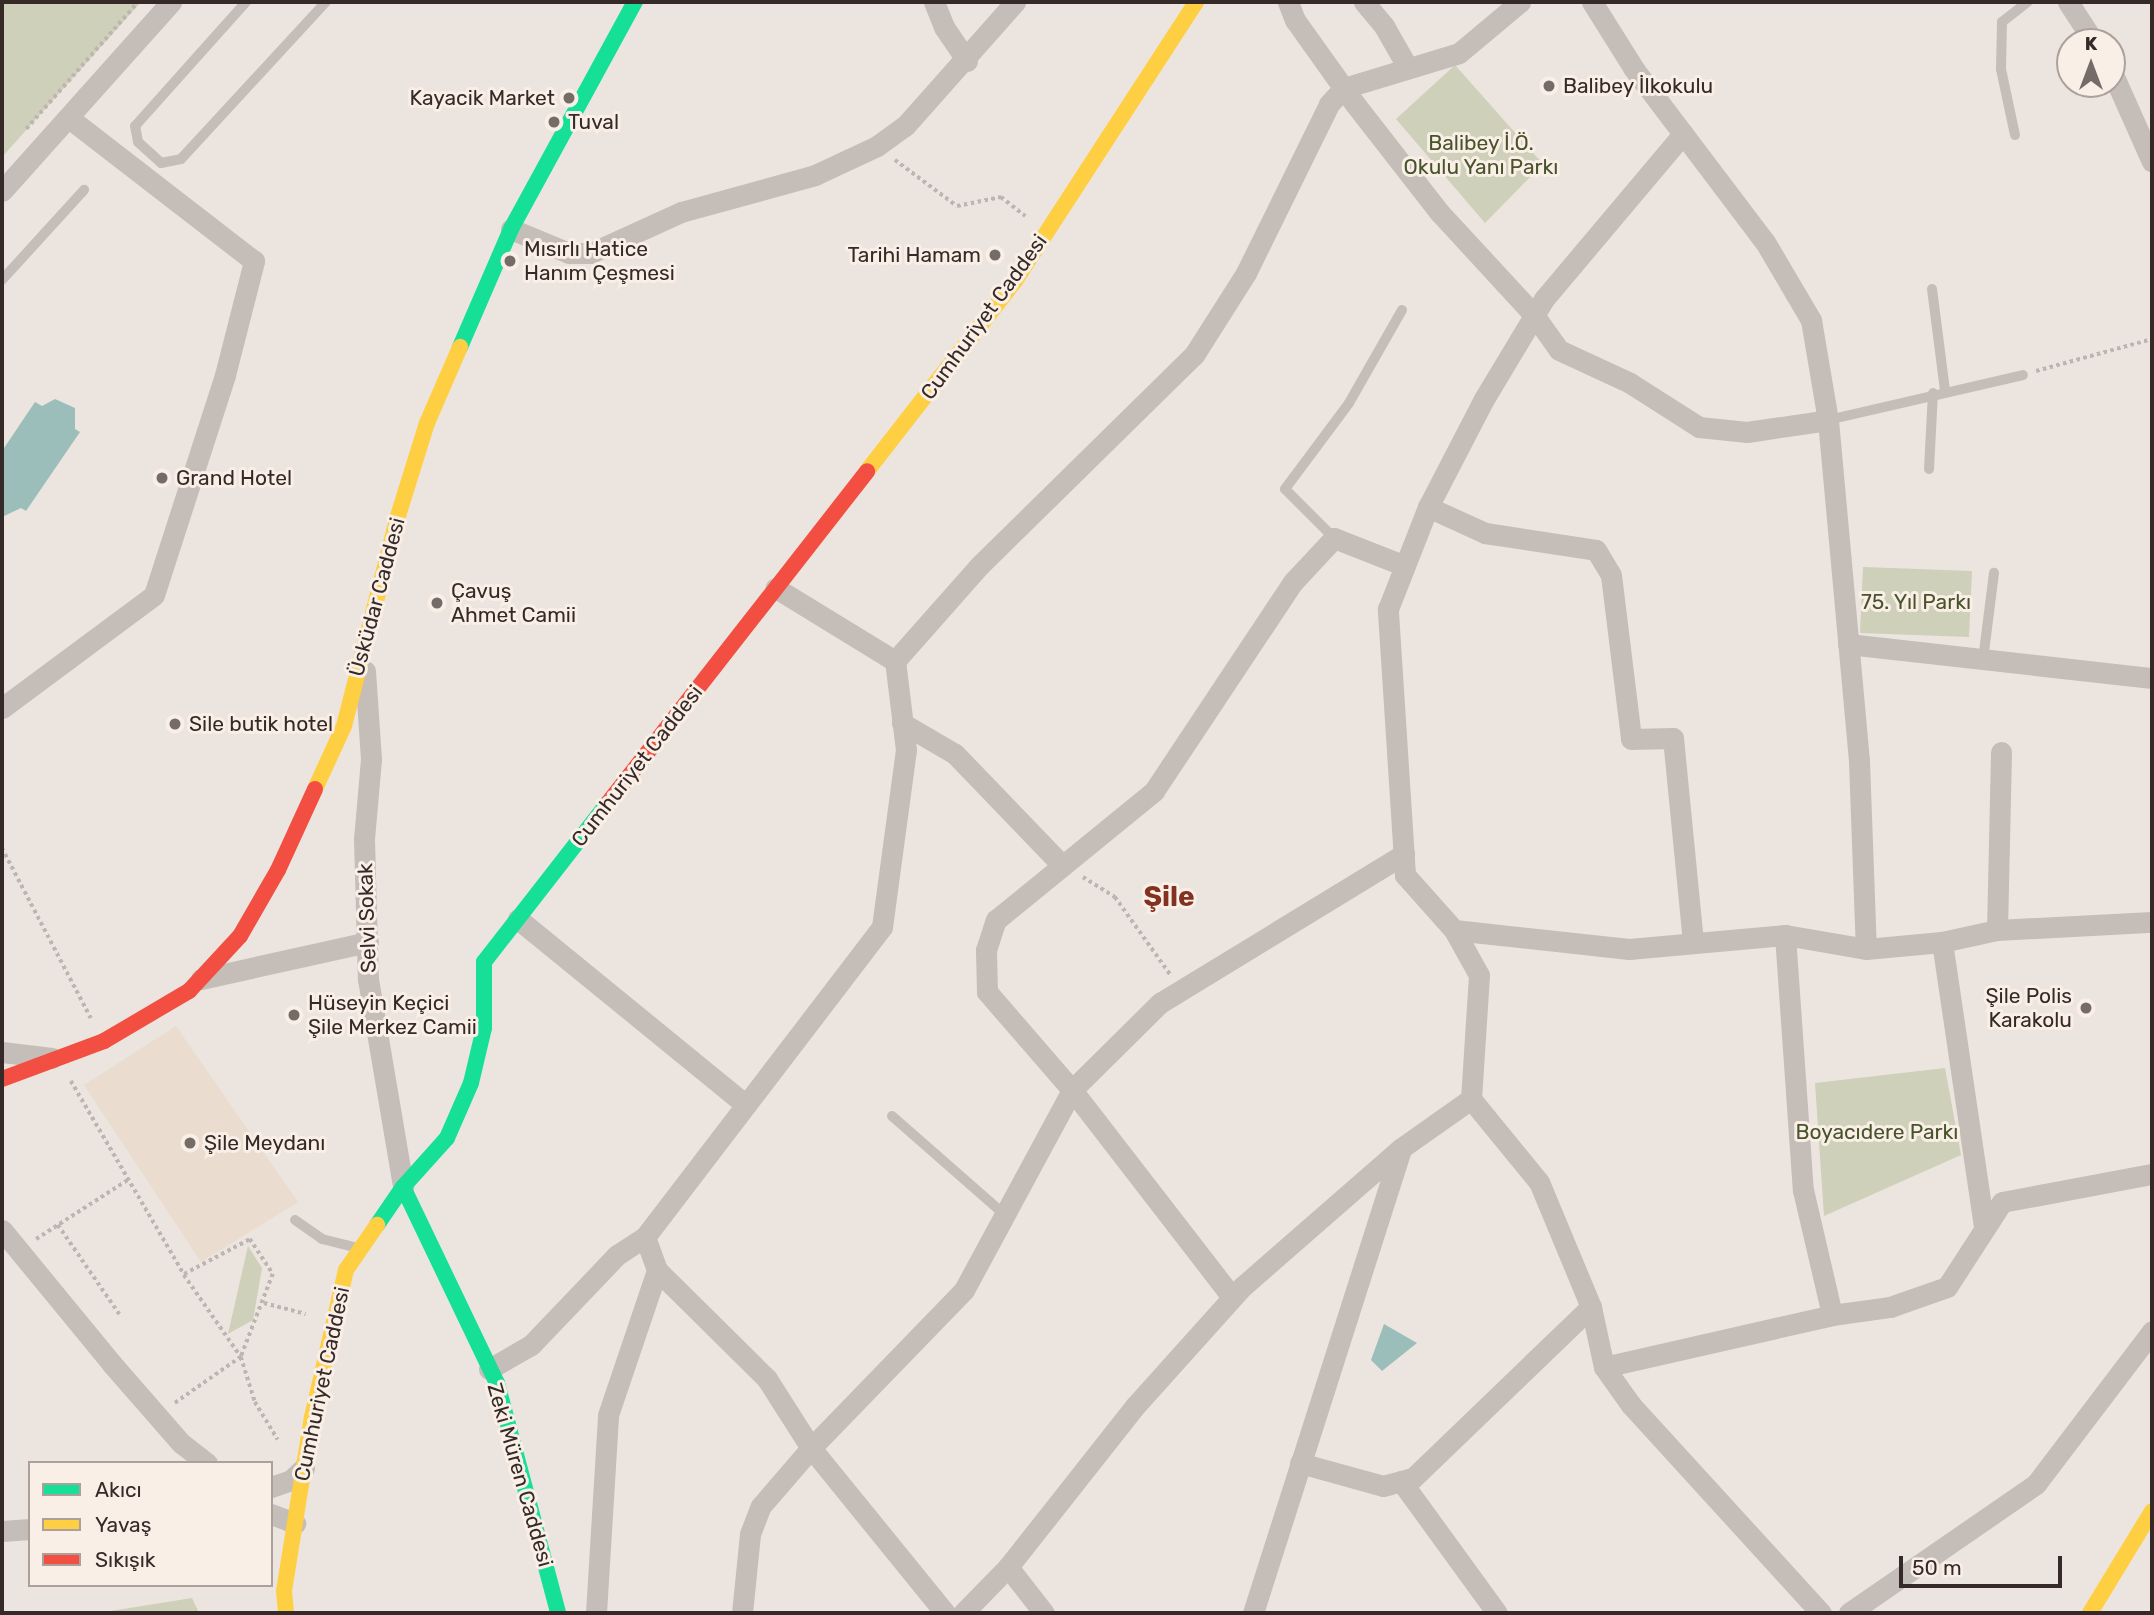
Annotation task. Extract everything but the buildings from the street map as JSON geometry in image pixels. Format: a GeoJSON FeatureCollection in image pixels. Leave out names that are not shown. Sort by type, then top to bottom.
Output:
{"type":"FeatureCollection","features":[{"type":"Feature","properties":{"kind":"main road","name":"Üsküdar Caddesi"},"geometry":{"type":"LineString","coordinates":[[2,1079],[104,1041],[189,991],[240,936],[278,870],[344,726],[363,648],[427,423],[511,229],[635,2]]}},
{"type":"Feature","properties":{"kind":"main road","name":"Cumhuriyet Caddesi"},"geometry":{"type":"LineString","coordinates":[[286,1613],[284,1591],[304,1468],[346,1270],[403,1187],[452,1127],[471,1083],[484,1028],[484,962],[1015,282],[1196,2]]}},
{"type":"Feature","properties":{"kind":"main road","name":"Zeki Müren Caddesi"},"geometry":{"type":"LineString","coordinates":[[403,1187],[497,1383],[558,1613]]}},
{"type":"Feature","properties":{"kind":"main road"},"geometry":{"type":"LineString","coordinates":[[2108,1613],[2093,1607],[2152,1511]]}},
{"type":"Feature","properties":{"kind":"street"},"geometry":{"type":"LineString","coordinates":[[2,191],[70,119],[171,2]]}},
{"type":"Feature","properties":{"kind":"street"},"geometry":{"type":"LineString","coordinates":[[934,2],[967,61]]}},
{"type":"Feature","properties":{"kind":"street"},"geometry":{"type":"LineString","coordinates":[[511,229],[569,253],[592,253],[681,212],[815,174],[877,146],[905,126],[967,61],[1015,2]]}},
{"type":"Feature","properties":{"kind":"street"},"geometry":{"type":"LineString","coordinates":[[1288,2],[1295,20],[1343,88],[1440,213],[1534,315],[1559,350],[1630,383],[1699,427],[1747,432],[1828,420]]}},
{"type":"Feature","properties":{"kind":"street"},"geometry":{"type":"LineString","coordinates":[[1364,2],[1384,26],[1408,68]]}},
{"type":"Feature","properties":{"kind":"street"},"geometry":{"type":"LineString","coordinates":[[489,1369],[531,1345],[617,1255],[645,1237],[882,927],[906,750],[895,661],[979,565],[1194,355],[1246,273],[1329,104],[1343,88],[1459,53],[1520,2]]}},
{"type":"Feature","properties":{"kind":"street"},"geometry":{"type":"LineString","coordinates":[[1592,2],[1634,69],[1765,242],[1811,320],[1828,420],[1859,761],[1866,948]]}},
{"type":"Feature","properties":{"kind":"street"},"geometry":{"type":"LineString","coordinates":[[2068,2],[2085,28]]}},
{"type":"Feature","properties":{"kind":"street"},"geometry":{"type":"LineString","coordinates":[[2124,98],[2152,162]]}},
{"type":"Feature","properties":{"kind":"street"},"geometry":{"type":"LineString","coordinates":[[2,708],[154,595],[225,375],[254,261],[70,119]]}},
{"type":"Feature","properties":{"kind":"street"},"geometry":{"type":"LineString","coordinates":[[1683,134],[1534,315],[1484,399],[1429,507],[1388,609],[1405,874],[1454,930],[1479,975],[1471,1099],[1539,1182],[1591,1307],[1604,1367],[1631,1405],[1821,1613]]}},
{"type":"Feature","properties":{"kind":"street"},"geometry":{"type":"LineString","coordinates":[[1429,507],[1485,533],[1595,550],[1611,576],[1631,739],[1673,738],[1693,943]]}},
{"type":"Feature","properties":{"kind":"street"},"geometry":{"type":"LineString","coordinates":[[1232,1297],[1072,1090],[987,992],[986,950],[996,919],[1060,863],[1154,791],[1293,582],[1334,538],[1405,566]]}},
{"type":"Feature","properties":{"kind":"street"},"geometry":{"type":"LineString","coordinates":[[776,588],[895,661]]}},
{"type":"Feature","properties":{"kind":"street"},"geometry":{"type":"LineString","coordinates":[[1847,644],[2152,678]]}},
{"type":"Feature","properties":{"kind":"street","name":"Selvi Sokak"},"geometry":{"type":"LineString","coordinates":[[363,648],[372,759],[363,839],[369,979],[403,1187]]}},
{"type":"Feature","properties":{"kind":"street"},"geometry":{"type":"LineString","coordinates":[[902,723],[955,754],[1060,863]]}},
{"type":"Feature","properties":{"kind":"street"},"geometry":{"type":"LineString","coordinates":[[1997,930],[2001,752]]}},
{"type":"Feature","properties":{"kind":"street"},"geometry":{"type":"LineString","coordinates":[[742,1613],[750,1534],[761,1506],[811,1448],[964,1290],[1072,1090],[1160,1003],[1404,854]]}},
{"type":"Feature","properties":{"kind":"street"},"geometry":{"type":"LineString","coordinates":[[518,919],[746,1105]]}},
{"type":"Feature","properties":{"kind":"street"},"geometry":{"type":"LineString","coordinates":[[1454,930],[1629,949],[1785,935],[1866,948],[1942,942],[1997,930],[2152,922]]}},
{"type":"Feature","properties":{"kind":"street"},"geometry":{"type":"LineString","coordinates":[[1785,935],[1803,1190],[1832,1315]]}},
{"type":"Feature","properties":{"kind":"street"},"geometry":{"type":"LineString","coordinates":[[201,979],[368,942]]}},
{"type":"Feature","properties":{"kind":"street"},"geometry":{"type":"LineString","coordinates":[[1942,942],[1984,1227]]}},
{"type":"Feature","properties":{"kind":"street"},"geometry":{"type":"LineString","coordinates":[[2,1052],[58,1058]]}},
{"type":"Feature","properties":{"kind":"street"},"geometry":{"type":"LineString","coordinates":[[963,1613],[1008,1567],[1136,1405],[1232,1297],[1400,1149],[1471,1099]]}},
{"type":"Feature","properties":{"kind":"street"},"geometry":{"type":"LineString","coordinates":[[1253,1613],[1400,1149]]}},
{"type":"Feature","properties":{"kind":"street"},"geometry":{"type":"LineString","coordinates":[[1604,1367],[1832,1315],[1890,1307],[1947,1287],[2002,1202],[2152,1174]]}},
{"type":"Feature","properties":{"kind":"street"},"geometry":{"type":"LineString","coordinates":[[2,1230],[158,1415],[205,1461]]}},
{"type":"Feature","properties":{"kind":"street"},"geometry":{"type":"LineString","coordinates":[[645,1237],[657,1270],[767,1379],[811,1448],[945,1613]]}},
{"type":"Feature","properties":{"kind":"street"},"geometry":{"type":"LineString","coordinates":[[596,1613],[608,1415],[657,1270]]}},
{"type":"Feature","properties":{"kind":"street"},"geometry":{"type":"LineString","coordinates":[[1300,1462],[1383,1486],[1413,1478],[1591,1307]]}},
{"type":"Feature","properties":{"kind":"street"},"geometry":{"type":"LineString","coordinates":[[1849,1613],[2036,1484],[2152,1331]]}},
{"type":"Feature","properties":{"kind":"street"},"geometry":{"type":"LineString","coordinates":[[273,1487],[291,1480],[304,1468]]}},
{"type":"Feature","properties":{"kind":"street"},"geometry":{"type":"LineString","coordinates":[[1401,1481],[1497,1613]]}},
{"type":"Feature","properties":{"kind":"street"},"geometry":{"type":"LineString","coordinates":[[273,1515],[295,1523]]}},
{"type":"Feature","properties":{"kind":"street"},"geometry":{"type":"LineString","coordinates":[[273,1523],[295,1523]]}},
{"type":"Feature","properties":{"kind":"street"},"geometry":{"type":"LineString","coordinates":[[2,1531],[28,1529]]}},
{"type":"Feature","properties":{"kind":"street"},"geometry":{"type":"LineString","coordinates":[[1008,1567],[1044,1613]]}},
{"type":"Feature","properties":{"kind":"lane"},"geometry":{"type":"LineString","coordinates":[[246,2],[135,126],[138,142],[161,163],[181,159],[326,2]]}},
{"type":"Feature","properties":{"kind":"lane"},"geometry":{"type":"LineString","coordinates":[[2015,135],[2001,69],[2002,22],[2028,2]]}},
{"type":"Feature","properties":{"kind":"lane"},"geometry":{"type":"LineString","coordinates":[[2,280],[84,190]]}},
{"type":"Feature","properties":{"kind":"lane"},"geometry":{"type":"LineString","coordinates":[[1929,469],[1939,392],[1932,289]]}},
{"type":"Feature","properties":{"kind":"lane"},"geometry":{"type":"LineString","coordinates":[[1334,538],[1285,489],[1349,403],[1402,310]]}},
{"type":"Feature","properties":{"kind":"lane"},"geometry":{"type":"LineString","coordinates":[[1828,420],[1939,392],[2023,375]]}},
{"type":"Feature","properties":{"kind":"lane"},"geometry":{"type":"LineString","coordinates":[[1983,660],[1994,573]]}},
{"type":"Feature","properties":{"kind":"lane"},"geometry":{"type":"LineString","coordinates":[[892,1116],[1004,1214]]}},
{"type":"Feature","properties":{"kind":"lane"},"geometry":{"type":"LineString","coordinates":[[295,1220],[322,1239],[360,1249]]}},
{"type":"Feature","properties":{"kind":"path"},"geometry":{"type":"LineString","coordinates":[[19,137],[138,2]]}},
{"type":"Feature","properties":{"kind":"path"},"geometry":{"type":"LineString","coordinates":[[877,146],[957,206],[1002,197],[1046,234]]}},
{"type":"Feature","properties":{"kind":"path"},"geometry":{"type":"LineString","coordinates":[[2023,375],[2152,339]]}},
{"type":"Feature","properties":{"kind":"path"},"geometry":{"type":"LineString","coordinates":[[2,848],[104,1041]]}},
{"type":"Feature","properties":{"kind":"path"},"geometry":{"type":"LineString","coordinates":[[1060,863],[1115,897],[1181,990]]}},
{"type":"Feature","properties":{"kind":"path"},"geometry":{"type":"LineString","coordinates":[[58,1058],[184,1274],[241,1357],[255,1402],[281,1444]]}},
{"type":"Feature","properties":{"kind":"path"},"geometry":{"type":"LineString","coordinates":[[27,1245],[128,1180]]}},
{"type":"Feature","properties":{"kind":"path"},"geometry":{"type":"LineString","coordinates":[[58,1225],[120,1315]]}},
{"type":"Feature","properties":{"kind":"path"},"geometry":{"type":"LineString","coordinates":[[158,1415],[241,1357],[273,1274],[250,1239],[184,1274]]}},
{"type":"Feature","properties":{"kind":"path"},"geometry":{"type":"LineString","coordinates":[[264,1303],[315,1317]]}},
{"type":"Feature","properties":{"kind":"green space"},"geometry":{"type":"Polygon","coordinates":[[[2,2],[141,2],[2,157],[2,2]]]}},
{"type":"Feature","properties":{"kind":"green space","name":"Balibey İ.Ö. Okulu Yanı Parkı"},"geometry":{"type":"Polygon","coordinates":[[[1455,65],[1543,164],[1485,223],[1396,119],[1455,65]]]}},
{"type":"Feature","properties":{"kind":"green space","name":"75. Yıl Parkı"},"geometry":{"type":"Polygon","coordinates":[[[1863,567],[1972,571],[1969,637],[1860,633],[1863,567]]]}},
{"type":"Feature","properties":{"kind":"green space","name":"Boyacıdere Parkı"},"geometry":{"type":"Polygon","coordinates":[[[1945,1068],[1961,1155],[1824,1216],[1815,1083],[1945,1068]]]}},
{"type":"Feature","properties":{"kind":"green space"},"geometry":{"type":"Polygon","coordinates":[[[248,1246],[262,1268],[253,1320],[228,1334],[248,1246]]]}},
{"type":"Feature","properties":{"kind":"green space"},"geometry":{"type":"Polygon","coordinates":[[[192,1598],[199,1613],[98,1613],[192,1598]]]}},
{"type":"Feature","properties":{"kind":"shaded area","name":"Şile Meydanı"},"geometry":{"type":"Polygon","coordinates":[[[176,1026],[298,1202],[201,1262],[84,1085],[176,1026]]]}},
{"type":"Feature","properties":{"kind":"water"},"geometry":{"type":"Polygon","coordinates":[[[55,399],[75,408],[75,429],[80,432],[26,511],[21,508],[2,517],[2,451],[35,402],[42,406],[55,399]]]}},
{"type":"Feature","properties":{"kind":"water"},"geometry":{"type":"Polygon","coordinates":[[[1384,1324],[1417,1343],[1382,1371],[1371,1360],[1384,1324]]]}},
{"type":"Feature","properties":{"kind":"traffic: fast"},"geometry":{"type":"LineString","coordinates":[[460,347],[511,229],[635,2]]}},
{"type":"Feature","properties":{"kind":"traffic: fast"},"geometry":{"type":"LineString","coordinates":[[377,1225],[403,1187],[447,1138],[471,1083],[484,1028],[484,962],[608,803]]}},
{"type":"Feature","properties":{"kind":"traffic: fast"},"geometry":{"type":"LineString","coordinates":[[403,1187],[497,1383],[558,1613]]}},
{"type":"Feature","properties":{"kind":"traffic: slow"},"geometry":{"type":"LineString","coordinates":[[867,471],[1015,281],[1196,2]]}},
{"type":"Feature","properties":{"kind":"traffic: slow"},"geometry":{"type":"LineString","coordinates":[[315,789],[344,726],[398,516],[427,423],[460,347]]}},
{"type":"Feature","properties":{"kind":"traffic: slow"},"geometry":{"type":"LineString","coordinates":[[286,1613],[284,1591],[312,1417],[346,1270],[377,1225]]}},
{"type":"Feature","properties":{"kind":"traffic: slow"},"geometry":{"type":"LineString","coordinates":[[2090,1613],[2152,1511]]}},
{"type":"Feature","properties":{"kind":"traffic: jam"},"geometry":{"type":"LineString","coordinates":[[608,803],[867,471]]}},
{"type":"Feature","properties":{"kind":"traffic: jam"},"geometry":{"type":"LineString","coordinates":[[2,1079],[104,1041],[189,991],[240,936],[278,870],[315,789]]}},
{"type":"Feature","properties":{"kind":"place","name":"Balibey İlkokulu"},"geometry":{"type":"Point","coordinates":[1549,86]}},
{"type":"Feature","properties":{"kind":"place","name":"Kayacik Market"},"geometry":{"type":"Point","coordinates":[569,98]}},
{"type":"Feature","properties":{"kind":"place","name":"Tuval"},"geometry":{"type":"Point","coordinates":[554,122]}},
{"type":"Feature","properties":{"kind":"place","name":"Tarihi Hamam"},"geometry":{"type":"Point","coordinates":[995,255]}},
{"type":"Feature","properties":{"kind":"place","name":"Mısırlı Hatice Hanım Çeşmesi"},"geometry":{"type":"Point","coordinates":[510,261]}},
{"type":"Feature","properties":{"kind":"place","name":"Grand Hotel"},"geometry":{"type":"Point","coordinates":[162,478]}},
{"type":"Feature","properties":{"kind":"place","name":"Çavuş Ahmet Camii"},"geometry":{"type":"Point","coordinates":[437,603]}},
{"type":"Feature","properties":{"kind":"place","name":"Sile butik hotel"},"geometry":{"type":"Point","coordinates":[175,724]}},
{"type":"Feature","properties":{"kind":"place","name":"Şile Polis Karakolu"},"geometry":{"type":"Point","coordinates":[2086,1008]}},
{"type":"Feature","properties":{"kind":"place","name":"Hüseyin Keçici Şile Merkez Camii"},"geometry":{"type":"Point","coordinates":[294,1015]}},
{"type":"Feature","properties":{"kind":"place","name":"Şile Meydanı"},"geometry":{"type":"Point","coordinates":[190,1143]}},
{"type":"Feature","properties":{"kind":"district","name":"Şile"},"geometry":{"type":"Point","coordinates":[1169,897]}}]}
